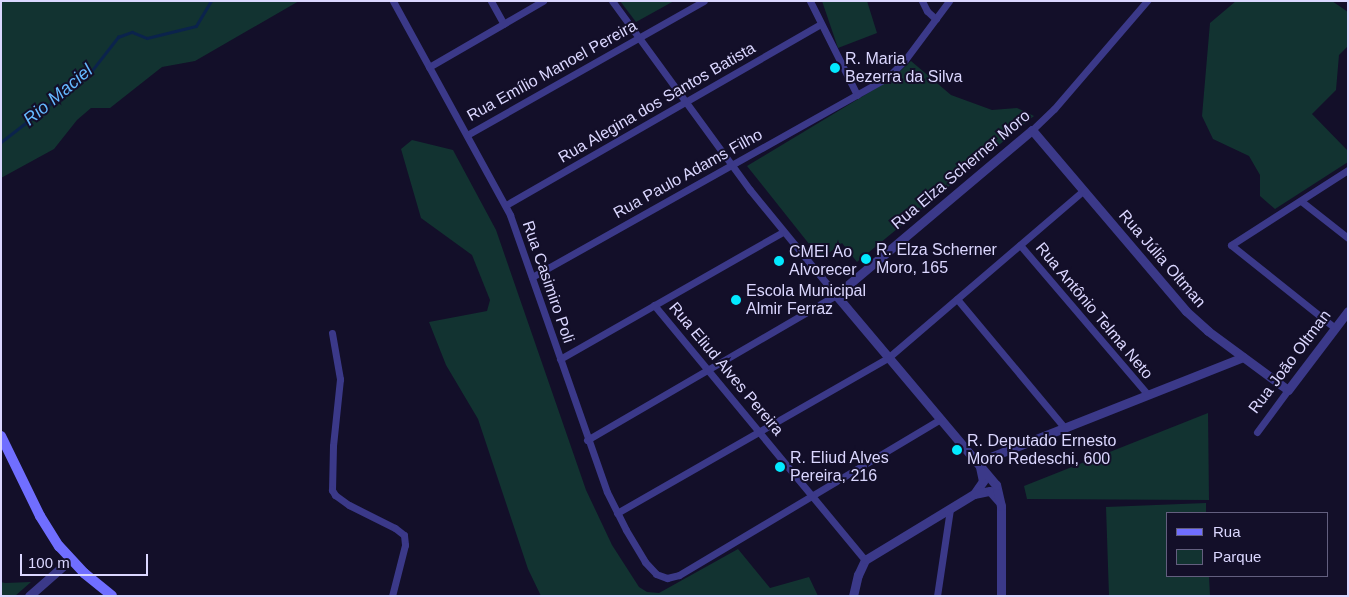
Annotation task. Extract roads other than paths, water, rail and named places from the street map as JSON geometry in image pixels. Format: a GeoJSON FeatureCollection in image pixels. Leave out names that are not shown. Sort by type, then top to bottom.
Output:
{"type":"FeatureCollection","features":[{"type":"Feature","properties":{"kind":"main road"},"geometry":{"type":"LineString","coordinates":[[1,436],[49,531],[70,560],[112,596]]}},
{"type":"Feature","properties":{"kind":"street","name":"Rua Casimiro Poli"},"geometry":{"type":"LineString","coordinates":[[393,1],[506,205],[587,440],[617,513],[646,562],[661,577],[667,578],[679,575],[812,496]]}},
{"type":"Feature","properties":{"kind":"street"},"geometry":{"type":"LineString","coordinates":[[490,1],[504,24]]}},
{"type":"Feature","properties":{"kind":"street"},"geometry":{"type":"LineString","coordinates":[[429,67],[544,1]]}},
{"type":"Feature","properties":{"kind":"street"},"geometry":{"type":"LineString","coordinates":[[612,1],[732,166],[783,232],[996,485],[1001,506],[1001,596]]}},
{"type":"Feature","properties":{"kind":"street","name":"Rua Emílio Manoel Pereira"},"geometry":{"type":"LineString","coordinates":[[467,135],[704,1]]}},
{"type":"Feature","properties":{"kind":"street"},"geometry":{"type":"LineString","coordinates":[[810,1],[857,96]]}},
{"type":"Feature","properties":{"kind":"street"},"geometry":{"type":"LineString","coordinates":[[922,1],[927,11],[936,19]]}},
{"type":"Feature","properties":{"kind":"street","name":"Rua Paulo Adams Filho"},"geometry":{"type":"LineString","coordinates":[[532,277],[857,96],[894,72],[949,1]]}},
{"type":"Feature","properties":{"kind":"street","name":"Rua Elza Scherner Moro"},"geometry":{"type":"LineString","coordinates":[[587,440],[836,295],[1054,110],[1147,1]]}},
{"type":"Feature","properties":{"kind":"street","name":"Rua Alegina dos Santos Batista"},"geometry":{"type":"LineString","coordinates":[[506,205],[821,24]]}},
{"type":"Feature","properties":{"kind":"street","name":"Rua Júlia Oltman"},"geometry":{"type":"LineString","coordinates":[[1032,130],[1186,311],[1288,390]]}},
{"type":"Feature","properties":{"kind":"street"},"geometry":{"type":"LineString","coordinates":[[1335,328],[1231,246],[1348,170]]}},
{"type":"Feature","properties":{"kind":"street"},"geometry":{"type":"LineString","coordinates":[[617,513],[889,357],[1083,191]]}},
{"type":"Feature","properties":{"kind":"street"},"geometry":{"type":"LineString","coordinates":[[1301,201],[1348,238]]}},
{"type":"Feature","properties":{"kind":"street"},"geometry":{"type":"LineString","coordinates":[[560,359],[783,232]]}},
{"type":"Feature","properties":{"kind":"street","name":"Rua Antônio Telma Neto"},"geometry":{"type":"LineString","coordinates":[[1020,245],[1148,395]]}},
{"type":"Feature","properties":{"kind":"street"},"geometry":{"type":"LineString","coordinates":[[957,299],[1065,428]]}},
{"type":"Feature","properties":{"kind":"street","name":"Rua Eliud Alves Pereira"},"geometry":{"type":"LineString","coordinates":[[654,306],[866,560]]}},
{"type":"Feature","properties":{"kind":"street","name":"Rua João Oltman"},"geometry":{"type":"LineString","coordinates":[[1257,432],[1348,311]]}},
{"type":"Feature","properties":{"kind":"street"},"geometry":{"type":"LineString","coordinates":[[332,333],[340,379],[333,446],[332,490],[348,505],[396,528],[404,535],[405,545],[392,596]]}},
{"type":"Feature","properties":{"kind":"street"},"geometry":{"type":"LineString","coordinates":[[978,462],[1243,357]]}},
{"type":"Feature","properties":{"kind":"street"},"geometry":{"type":"LineString","coordinates":[[812,496],[941,419]]}},
{"type":"Feature","properties":{"kind":"street"},"geometry":{"type":"LineString","coordinates":[[974,494],[984,477],[978,462]]}},
{"type":"Feature","properties":{"kind":"street"},"geometry":{"type":"LineString","coordinates":[[853,596],[858,575],[866,560],[974,494],[990,491],[997,498],[1001,506]]}},
{"type":"Feature","properties":{"kind":"street"},"geometry":{"type":"LineString","coordinates":[[937,596],[950,509]]}},
{"type":"Feature","properties":{"kind":"street"},"geometry":{"type":"LineString","coordinates":[[30,596],[70,560]]}},
{"type":"Feature","properties":{"kind":"waterway","name":"Rio Maciel"},"geometry":{"type":"LineString","coordinates":[[1,142],[90,73],[118,37],[132,32],[147,38],[196,26],[211,1]]}},
{"type":"Feature","properties":{"kind":"place","name":"R. Maria Bezerra da Silva"},"geometry":{"type":"Point","coordinates":[835,68]}},
{"type":"Feature","properties":{"kind":"place","name":"R. Elza Scherner Moro, 165"},"geometry":{"type":"Point","coordinates":[866,259]}},
{"type":"Feature","properties":{"kind":"place","name":"CMEI Ao Alvorecer"},"geometry":{"type":"Point","coordinates":[779,261]}},
{"type":"Feature","properties":{"kind":"place","name":"Escola Municipal Almir Ferraz"},"geometry":{"type":"Point","coordinates":[736,300]}},
{"type":"Feature","properties":{"kind":"place","name":"R. Deputado Ernesto Moro Redeschi, 600"},"geometry":{"type":"Point","coordinates":[957,450]}},
{"type":"Feature","properties":{"kind":"place","name":"R. Eliud Alves Pereira, 216"},"geometry":{"type":"Point","coordinates":[780,467]}}]}
